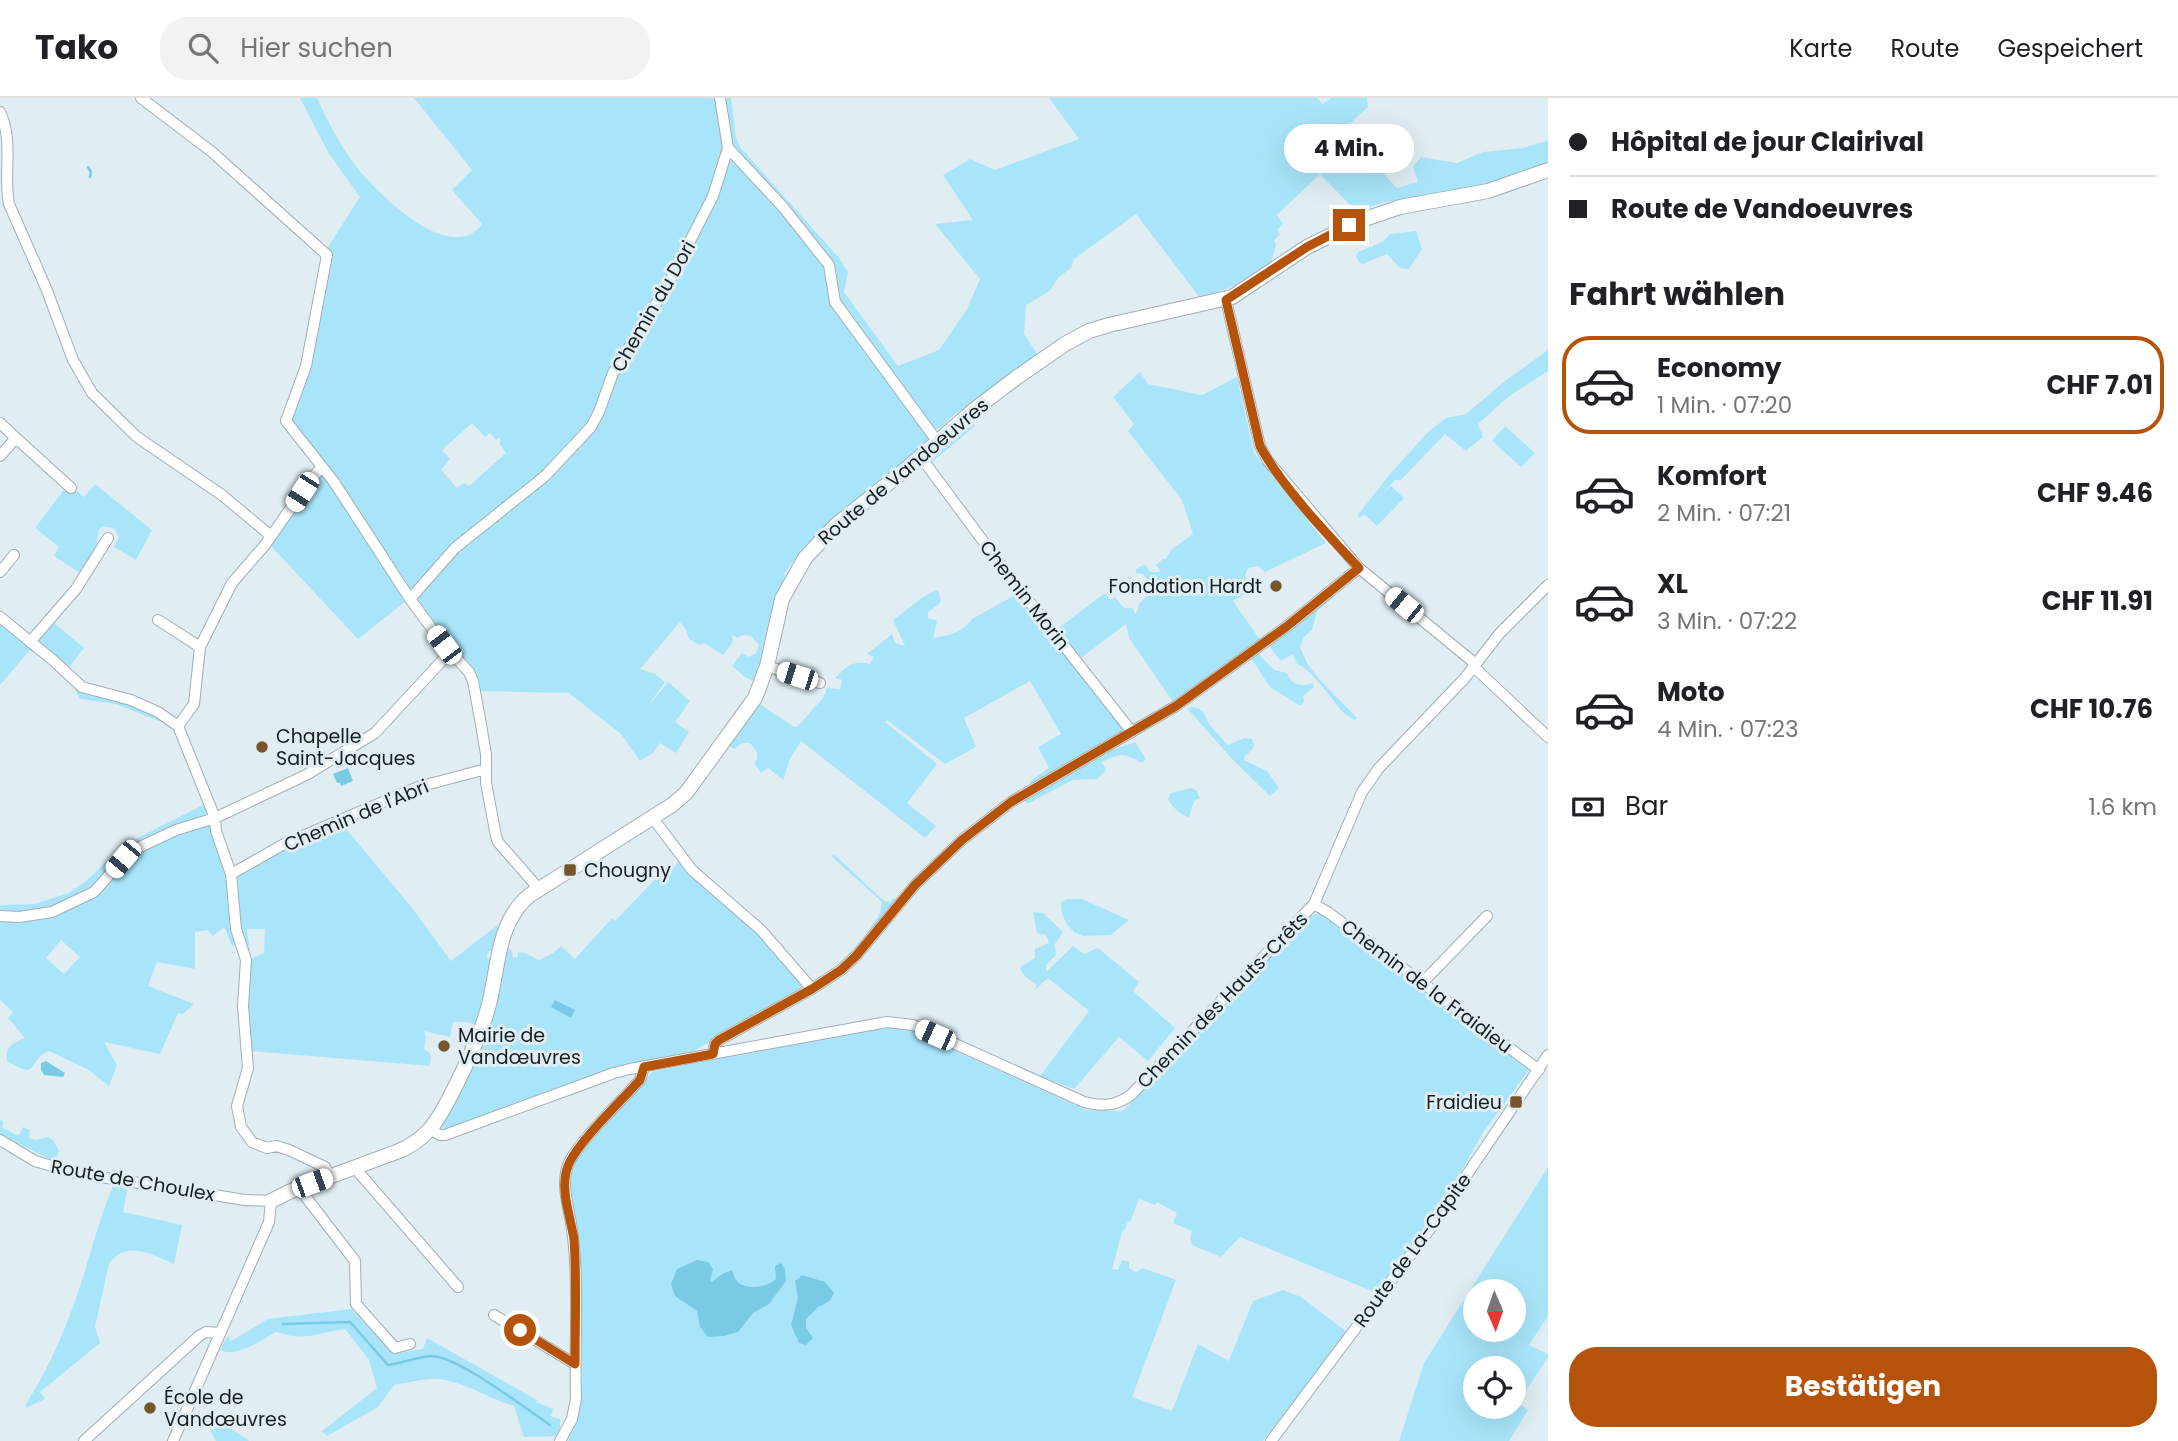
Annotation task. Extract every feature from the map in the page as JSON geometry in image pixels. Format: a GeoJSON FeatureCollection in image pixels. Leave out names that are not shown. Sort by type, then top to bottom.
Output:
{"type":"FeatureCollection","features":[{"type":"Feature","properties":{"kind":"main road","name":"Route de Vandoeuvres"},"geometry":{"type":"LineString","coordinates":[[271,1201],[406,1148],[430,1129],[484,1021],[504,933],[509,918],[519,904],[681,798],[752,704],[767,666],[782,598],[805,558],[830,531],[937,441],[1016,378],[1079,336],[1109,325],[1226,300],[1307,247],[1362,219],[1400,207],[1488,191],[1548,170]]}},
{"type":"Feature","properties":{"kind":"street"},"geometry":{"type":"LineString","coordinates":[[141,98],[212,152],[327,255],[306,366],[286,421],[322,467],[410,598],[465,666],[473,681],[486,754],[493,825],[498,842],[539,889]]}},
{"type":"Feature","properties":{"kind":"street"},"geometry":{"type":"LineString","coordinates":[[720,98],[728,148],[783,207],[829,265],[835,302],[937,441]]}},
{"type":"Feature","properties":{"kind":"street"},"geometry":{"type":"LineString","coordinates":[[1,120],[8,141],[9,204],[77,367],[92,393],[137,437],[222,495],[271,536]]}},
{"type":"Feature","properties":{"kind":"street","name":"Chemin du Dori"},"geometry":{"type":"LineString","coordinates":[[410,598],[468,536],[545,476],[583,437],[599,412],[613,373],[667,286],[713,196],[728,148]]}},
{"type":"Feature","properties":{"kind":"street"},"geometry":{"type":"LineString","coordinates":[[1226,300],[1260,446],[1268,461],[1359,568],[1472,661],[1474,666],[1548,737]]}},
{"type":"Feature","properties":{"kind":"street"},"geometry":{"type":"LineString","coordinates":[[0,423],[71,488]]}},
{"type":"Feature","properties":{"kind":"street"},"geometry":{"type":"LineString","coordinates":[[0,456],[16,438]]}},
{"type":"Feature","properties":{"kind":"street","name":"Chemin Morin"},"geometry":{"type":"LineString","coordinates":[[920,456],[1006,572],[1132,732]]}},
{"type":"Feature","properties":{"kind":"street"},"geometry":{"type":"LineString","coordinates":[[178,726],[194,704],[201,647],[232,583],[322,467]]}},
{"type":"Feature","properties":{"kind":"street"},"geometry":{"type":"LineString","coordinates":[[30,642],[76,589],[108,538]]}},
{"type":"Feature","properties":{"kind":"street"},"geometry":{"type":"LineString","coordinates":[[0,572],[14,555]]}},
{"type":"Feature","properties":{"kind":"street"},"geometry":{"type":"LineString","coordinates":[[713,1054],[715,1044],[719,1040],[812,989],[856,956],[915,885],[977,828],[1029,789],[1176,706],[1286,627],[1359,568]]}},
{"type":"Feature","properties":{"kind":"street","name":"Chemin des Hauts-Crêts"},"geometry":{"type":"LineString","coordinates":[[430,1129],[445,1135],[603,1077],[644,1067],[895,1021],[913,1026],[1084,1102],[1099,1105],[1117,1103],[1132,1094],[1314,904],[1362,792],[1396,747],[1474,666],[1500,633],[1548,585]]}},
{"type":"Feature","properties":{"kind":"street"},"geometry":{"type":"LineString","coordinates":[[151,630],[160,618],[201,647]]}},
{"type":"Feature","properties":{"kind":"street"},"geometry":{"type":"LineString","coordinates":[[1,619],[82,687],[142,705],[164,715],[178,726],[215,818],[216,831],[231,874],[236,929],[246,960],[243,1006],[248,1062],[237,1106],[241,1127],[252,1142],[267,1148],[276,1146],[289,1150],[325,1167],[330,1176]]}},
{"type":"Feature","properties":{"kind":"street"},"geometry":{"type":"LineString","coordinates":[[0,916],[19,917],[52,912],[97,890],[134,850],[176,830],[204,819],[215,818],[306,775],[368,737],[451,652]]}},
{"type":"Feature","properties":{"kind":"street"},"geometry":{"type":"LineString","coordinates":[[767,666],[820,683]]}},
{"type":"Feature","properties":{"kind":"street","name":"Chemin de l'Abri"},"geometry":{"type":"LineString","coordinates":[[231,874],[286,844],[418,787],[486,769]]}},
{"type":"Feature","properties":{"kind":"street"},"geometry":{"type":"LineString","coordinates":[[652,817],[692,870],[761,930],[812,989]]}},
{"type":"Feature","properties":{"kind":"street","name":"Chemin de la Fraidieu"},"geometry":{"type":"LineString","coordinates":[[1314,904],[1539,1070]]}},
{"type":"Feature","properties":{"kind":"street"},"geometry":{"type":"LineString","coordinates":[[1423,982],[1487,916]]}},
{"type":"Feature","properties":{"kind":"street","name":"Route de La-Capite"},"geometry":{"type":"LineString","coordinates":[[1271,1441],[1430,1229],[1548,1055]]}},
{"type":"Feature","properties":{"kind":"street"},"geometry":{"type":"LineString","coordinates":[[560,1441],[570,1424],[575,1405],[575,1261],[565,1189],[567,1169],[576,1152],[640,1080],[644,1067]]}},
{"type":"Feature","properties":{"kind":"street","name":"Route de Choulex"},"geometry":{"type":"LineString","coordinates":[[0,1140],[36,1161],[76,1174],[245,1200],[271,1201]]}},
{"type":"Feature","properties":{"kind":"street"},"geometry":{"type":"LineString","coordinates":[[354,1167],[458,1287]]}},
{"type":"Feature","properties":{"kind":"street"},"geometry":{"type":"LineString","coordinates":[[299,1188],[355,1261],[355,1299],[360,1310],[395,1348],[411,1344]]}},
{"type":"Feature","properties":{"kind":"street"},"geometry":{"type":"LineString","coordinates":[[173,1441],[269,1222],[271,1201]]}},
{"type":"Feature","properties":{"kind":"street"},"geometry":{"type":"LineString","coordinates":[[494,1315],[575,1364]]}},
{"type":"Feature","properties":{"kind":"street"},"geometry":{"type":"LineString","coordinates":[[84,1441],[199,1336],[206,1332],[220,1333]]}},
{"type":"Feature","properties":{"kind":"shaded area"},"geometry":{"type":"Polygon","coordinates":[[[300,98],[317,98],[349,157],[396,207],[433,232],[452,237],[468,235],[482,224],[452,190],[472,170],[414,98],[716,98],[723,151],[711,193],[647,313],[611,366],[591,419],[544,472],[463,536],[414,588],[408,590],[288,420],[302,390],[326,250],[360,197],[329,154],[300,98]],[[472,423],[442,450],[450,459],[441,470],[457,488],[464,483],[469,486],[506,453],[499,443],[499,438],[496,440],[490,433],[485,437],[472,423]]]}},
{"type":"Feature","properties":{"kind":"shaded area"},"geometry":{"type":"Polygon","coordinates":[[[724,98],[731,98],[736,137],[740,147],[840,259],[848,272],[844,292],[898,366],[939,350],[967,309],[980,279],[935,224],[973,220],[943,175],[970,159],[995,170],[1079,139],[1049,98],[1317,98],[1323,104],[1331,98],[1367,98],[1368,107],[1343,130],[1397,188],[1418,182],[1413,167],[1421,157],[1457,163],[1483,152],[1524,148],[1548,140],[1548,164],[1471,188],[1385,202],[1369,207],[1337,224],[1331,219],[1339,212],[1342,214],[1350,205],[1320,174],[1277,215],[1283,224],[1277,230],[1280,234],[1274,240],[1276,245],[1271,263],[1231,287],[1200,298],[1136,214],[1074,259],[1071,268],[1058,278],[1050,291],[1026,305],[1024,334],[1038,355],[934,431],[837,298],[837,273],[807,230],[735,149],[724,98]]]}},
{"type":"Feature","properties":{"kind":"shaded area"},"geometry":{"type":"Polygon","coordinates":[[[733,160],[791,221],[826,266],[828,292],[931,439],[833,520],[798,555],[784,574],[786,576],[771,613],[755,681],[746,678],[732,666],[742,653],[749,657],[756,653],[759,645],[751,636],[742,635],[738,638],[732,635],[733,642],[723,655],[704,643],[700,645],[689,639],[680,622],[640,669],[655,674],[665,682],[647,707],[668,682],[690,701],[675,722],[689,732],[676,753],[660,743],[653,753],[640,761],[621,734],[569,693],[479,691],[472,669],[442,634],[418,599],[420,593],[456,552],[588,438],[615,380],[643,331],[729,161],[733,160]]]}},
{"type":"Feature","properties":{"kind":"shaded area"},"geometry":{"type":"Polygon","coordinates":[[[1416,231],[1422,249],[1409,269],[1400,268],[1387,254],[1363,264],[1356,256],[1358,252],[1384,241],[1390,234],[1416,231]]]}},
{"type":"Feature","properties":{"kind":"shaded area"},"geometry":{"type":"Polygon","coordinates":[[[1548,350],[1548,371],[1508,397],[1478,424],[1483,437],[1466,451],[1445,434],[1401,480],[1395,480],[1383,493],[1391,486],[1404,498],[1377,526],[1364,514],[1360,518],[1357,516],[1428,432],[1446,418],[1466,414],[1548,350]]]}},
{"type":"Feature","properties":{"kind":"shaded area"},"geometry":{"type":"Polygon","coordinates":[[[1140,372],[1148,384],[1202,395],[1237,377],[1254,453],[1326,543],[1265,572],[1258,566],[1248,568],[1245,576],[1249,583],[1245,594],[1233,601],[1261,641],[1174,703],[1129,638],[1126,624],[1078,660],[1056,630],[1105,593],[1110,600],[1115,597],[1124,608],[1133,608],[1135,614],[1139,604],[1154,589],[1143,574],[1136,573],[1136,569],[1145,564],[1150,572],[1161,572],[1156,565],[1193,534],[1182,500],[1128,431],[1134,424],[1113,397],[1140,372]]]}},
{"type":"Feature","properties":{"kind":"shaded area"},"geometry":{"type":"Polygon","coordinates":[[[971,421],[975,426],[931,463],[929,459],[971,421]]]}},
{"type":"Feature","properties":{"kind":"shaded area"},"geometry":{"type":"Polygon","coordinates":[[[1505,426],[1535,453],[1521,467],[1492,441],[1505,426]]]}},
{"type":"Feature","properties":{"kind":"shaded area"},"geometry":{"type":"Polygon","coordinates":[[[319,477],[326,478],[406,601],[358,639],[270,545],[319,477]]]}},
{"type":"Feature","properties":{"kind":"shaded area"},"geometry":{"type":"Polygon","coordinates":[[[95,484],[152,530],[136,560],[114,547],[119,538],[115,529],[103,527],[99,531],[95,551],[83,575],[54,556],[59,547],[35,528],[66,487],[74,489],[84,497],[95,484]]]}},
{"type":"Feature","properties":{"kind":"shaded area"},"geometry":{"type":"Polygon","coordinates":[[[938,591],[941,599],[940,603],[928,612],[928,618],[937,621],[933,638],[960,630],[972,619],[1019,593],[1126,730],[1031,785],[1029,782],[1049,768],[1038,747],[1061,734],[1030,681],[964,718],[976,747],[945,764],[887,720],[885,722],[937,764],[907,803],[936,826],[925,838],[801,741],[790,759],[783,780],[768,768],[761,773],[754,763],[757,760],[757,752],[750,743],[742,743],[734,749],[729,746],[757,702],[797,727],[823,698],[827,688],[840,689],[842,680],[835,678],[847,667],[859,663],[870,664],[874,657],[867,654],[892,634],[895,643],[905,646],[893,620],[918,600],[938,591]]]}},
{"type":"Feature","properties":{"kind":"shaded area"},"geometry":{"type":"Polygon","coordinates":[[[1332,595],[1334,597],[1317,611],[1312,630],[1304,637],[1300,647],[1307,663],[1357,718],[1354,720],[1342,711],[1308,671],[1297,664],[1293,654],[1281,661],[1268,645],[1332,595]]]}},
{"type":"Feature","properties":{"kind":"shaded area"},"geometry":{"type":"Polygon","coordinates":[[[53,622],[84,648],[67,670],[36,640],[53,622]]]}},
{"type":"Feature","properties":{"kind":"shaded area"},"geometry":{"type":"Polygon","coordinates":[[[0,624],[49,662],[79,691],[159,715],[166,724],[116,704],[80,699],[65,678],[30,650],[0,685],[0,624]]]}},
{"type":"Feature","properties":{"kind":"shaded area"},"geometry":{"type":"Polygon","coordinates":[[[1258,653],[1274,670],[1287,673],[1294,683],[1312,683],[1314,687],[1303,696],[1304,702],[1300,706],[1270,687],[1251,658],[1258,653]]]}},
{"type":"Feature","properties":{"kind":"shaded area"},"geometry":{"type":"Polygon","coordinates":[[[1194,707],[1203,711],[1209,724],[1228,745],[1244,738],[1252,739],[1254,745],[1244,760],[1267,771],[1279,788],[1270,796],[1231,758],[1187,708],[1194,707]]]}},
{"type":"Feature","properties":{"kind":"shaded area"},"geometry":{"type":"Polygon","coordinates":[[[1135,742],[1146,759],[1142,763],[1122,755],[1114,757],[1102,762],[1106,770],[1098,779],[1073,780],[1027,804],[1025,800],[1107,752],[1135,742]]]}},
{"type":"Feature","properties":{"kind":"shaded area"},"geometry":{"type":"Polygon","coordinates":[[[348,768],[353,781],[341,786],[333,774],[348,768]]]}},
{"type":"Feature","properties":{"kind":"shaded area"},"geometry":{"type":"Polygon","coordinates":[[[1191,788],[1196,790],[1200,798],[1194,801],[1189,817],[1177,810],[1168,799],[1171,793],[1191,788]]]}},
{"type":"Feature","properties":{"kind":"shaded area"},"geometry":{"type":"Polygon","coordinates":[[[205,804],[207,815],[142,844],[92,889],[40,913],[0,912],[0,905],[35,904],[69,893],[126,844],[205,804]]]}},
{"type":"Feature","properties":{"kind":"shaded area"},"geometry":{"type":"Polygon","coordinates":[[[210,824],[227,873],[236,944],[232,946],[224,927],[213,936],[207,930],[195,932],[195,969],[157,962],[148,986],[194,1004],[183,1014],[178,1013],[160,1054],[104,1042],[117,1065],[109,1086],[87,1069],[49,1051],[30,1069],[25,1070],[7,1061],[8,1048],[25,1038],[8,1018],[13,1012],[0,1000],[0,920],[28,920],[95,894],[126,858],[177,832],[210,824]],[[61,940],[46,958],[64,974],[80,957],[61,940]]]}},
{"type":"Feature","properties":{"kind":"shaded area"},"geometry":{"type":"Polygon","coordinates":[[[342,824],[413,909],[451,961],[499,924],[493,951],[488,951],[487,958],[492,960],[477,1025],[453,1022],[450,1037],[424,1031],[424,1049],[431,1054],[430,1066],[250,1051],[250,959],[264,953],[265,929],[247,929],[250,951],[247,953],[240,921],[237,879],[240,873],[277,851],[342,824]]]}},
{"type":"Feature","properties":{"kind":"shaded area"},"geometry":{"type":"Polygon","coordinates":[[[834,854],[884,901],[895,899],[864,938],[880,913],[882,902],[831,856],[834,854]]]}},
{"type":"Feature","properties":{"kind":"shaded area"},"geometry":{"type":"Polygon","coordinates":[[[679,860],[737,911],[806,989],[686,1055],[448,1130],[443,1129],[441,1124],[495,1007],[508,949],[512,951],[513,958],[518,957],[518,952],[539,960],[561,946],[575,959],[612,918],[615,921],[667,867],[673,869],[679,860]]]}},
{"type":"Feature","properties":{"kind":"shaded area"},"geometry":{"type":"Polygon","coordinates":[[[1066,899],[1082,899],[1129,920],[1111,935],[1083,936],[1074,932],[1066,923],[1061,903],[1066,899]]]}},
{"type":"Feature","properties":{"kind":"shaded area"},"geometry":{"type":"Polygon","coordinates":[[[1033,912],[1043,913],[1063,932],[1055,944],[1056,955],[1046,965],[1046,972],[1073,946],[1084,954],[1098,948],[1139,982],[1133,991],[1175,1028],[1148,1061],[1119,1037],[1074,1089],[1040,1076],[1089,1011],[1048,978],[1035,990],[1037,984],[1022,973],[1020,967],[1035,958],[1035,949],[1049,943],[1046,935],[1037,933],[1033,912]]]}},
{"type":"Feature","properties":{"kind":"shaded area"},"geometry":{"type":"Polygon","coordinates":[[[1318,914],[1328,918],[1529,1070],[1484,1131],[1453,1186],[1377,1293],[1240,1237],[1221,1257],[1192,1245],[1192,1231],[1173,1223],[1177,1213],[1157,1202],[1155,1205],[1139,1199],[1130,1222],[1128,1221],[1125,1230],[1123,1229],[1112,1269],[1118,1270],[1122,1260],[1129,1262],[1129,1268],[1136,1272],[1143,1268],[1176,1280],[1132,1397],[1172,1411],[1198,1344],[1229,1361],[1253,1301],[1283,1290],[1301,1297],[1347,1332],[1263,1441],[568,1441],[581,1399],[582,1370],[581,1262],[572,1206],[571,1178],[581,1153],[652,1072],[879,1027],[907,1029],[1086,1110],[1123,1111],[1308,915],[1318,914]]]}},
{"type":"Feature","properties":{"kind":"shaded area"},"geometry":{"type":"Polygon","coordinates":[[[555,1000],[575,1010],[571,1018],[551,1007],[555,1000]]]}},
{"type":"Feature","properties":{"kind":"shaded area"},"geometry":{"type":"Polygon","coordinates":[[[46,1061],[65,1073],[63,1077],[44,1075],[41,1063],[46,1061]]]}},
{"type":"Feature","properties":{"kind":"shaded area"},"geometry":{"type":"Polygon","coordinates":[[[0,1119],[4,1122],[2,1127],[16,1135],[20,1134],[23,1127],[30,1130],[29,1138],[36,1140],[48,1137],[53,1140],[59,1151],[55,1162],[0,1134],[0,1119]]]}},
{"type":"Feature","properties":{"kind":"shaded area"},"geometry":{"type":"Polygon","coordinates":[[[1548,1167],[1548,1316],[1529,1345],[1548,1354],[1548,1357],[1526,1391],[1526,1356],[1463,1356],[1463,1419],[1522,1419],[1509,1441],[1399,1441],[1424,1363],[1463,1301],[1463,1342],[1526,1342],[1526,1279],[1477,1279],[1548,1167]]]}},
{"type":"Feature","properties":{"kind":"shaded area"},"geometry":{"type":"Polygon","coordinates":[[[113,1186],[128,1186],[123,1212],[182,1225],[174,1264],[140,1251],[123,1252],[116,1256],[109,1264],[95,1327],[100,1343],[40,1392],[45,1399],[26,1408],[52,1357],[79,1291],[113,1186]]]}},
{"type":"Feature","properties":{"kind":"shaded area"},"geometry":{"type":"Polygon","coordinates":[[[697,1260],[708,1262],[713,1269],[710,1280],[712,1282],[732,1270],[735,1279],[741,1284],[762,1286],[776,1279],[775,1266],[781,1263],[785,1269],[786,1281],[769,1304],[753,1313],[738,1332],[708,1337],[700,1327],[697,1311],[675,1296],[671,1284],[677,1269],[697,1260]]]}},
{"type":"Feature","properties":{"kind":"shaded area"},"geometry":{"type":"Polygon","coordinates":[[[802,1275],[825,1282],[834,1293],[830,1301],[818,1307],[806,1319],[806,1328],[813,1338],[806,1345],[799,1343],[791,1325],[798,1298],[795,1281],[802,1275]]]}},
{"type":"Feature","properties":{"kind":"shaded area"},"geometry":{"type":"Polygon","coordinates":[[[351,1309],[394,1354],[423,1349],[427,1338],[537,1400],[536,1402],[553,1409],[551,1416],[560,1419],[560,1436],[524,1437],[514,1406],[458,1384],[434,1379],[394,1385],[378,1407],[327,1436],[322,1431],[377,1388],[369,1360],[345,1329],[311,1336],[276,1332],[241,1350],[220,1350],[228,1336],[231,1341],[268,1319],[351,1309]]]}},
{"type":"Feature","properties":{"kind":"shaded area"},"geometry":{"type":"Polygon","coordinates":[[[217,1420],[249,1441],[216,1441],[210,1430],[217,1420]]]}},
{"type":"Feature","properties":{"kind":"waterway"},"geometry":{"type":"LineString","coordinates":[[88,167],[90,177]]}},
{"type":"Feature","properties":{"kind":"waterway"},"geometry":{"type":"LineString","coordinates":[[283,1324],[350,1322],[388,1365],[431,1356],[443,1358],[474,1374],[550,1425]]}},
{"type":"Feature","properties":{"kind":"place","name":"Fondation Hardt"},"geometry":{"type":"Point","coordinates":[1276,586]}},
{"type":"Feature","properties":{"kind":"place","name":"Chapelle Saint-Jacques"},"geometry":{"type":"Point","coordinates":[262,747]}},
{"type":"Feature","properties":{"kind":"place","name":"Chougny"},"geometry":{"type":"Point","coordinates":[570,870]}},
{"type":"Feature","properties":{"kind":"place","name":"Mairie de Vandœuvres"},"geometry":{"type":"Point","coordinates":[444,1046]}},
{"type":"Feature","properties":{"kind":"place","name":"Fraidieu"},"geometry":{"type":"Point","coordinates":[1516,1102]}},
{"type":"Feature","properties":{"kind":"place","name":"École de Vandœuvres"},"geometry":{"type":"Point","coordinates":[150,1408]}},
{"type":"Feature","properties":{"kind":"route"},"geometry":{"type":"LineString","coordinates":[[520,1330],[575,1364],[574,1241],[565,1176],[576,1152],[640,1080],[644,1067],[713,1054],[715,1044],[719,1040],[827,980],[856,956],[915,885],[977,828],[1029,789],[1176,706],[1286,627],[1359,568],[1268,461],[1260,446],[1226,300],[1307,247],[1349,225]]}}]}
